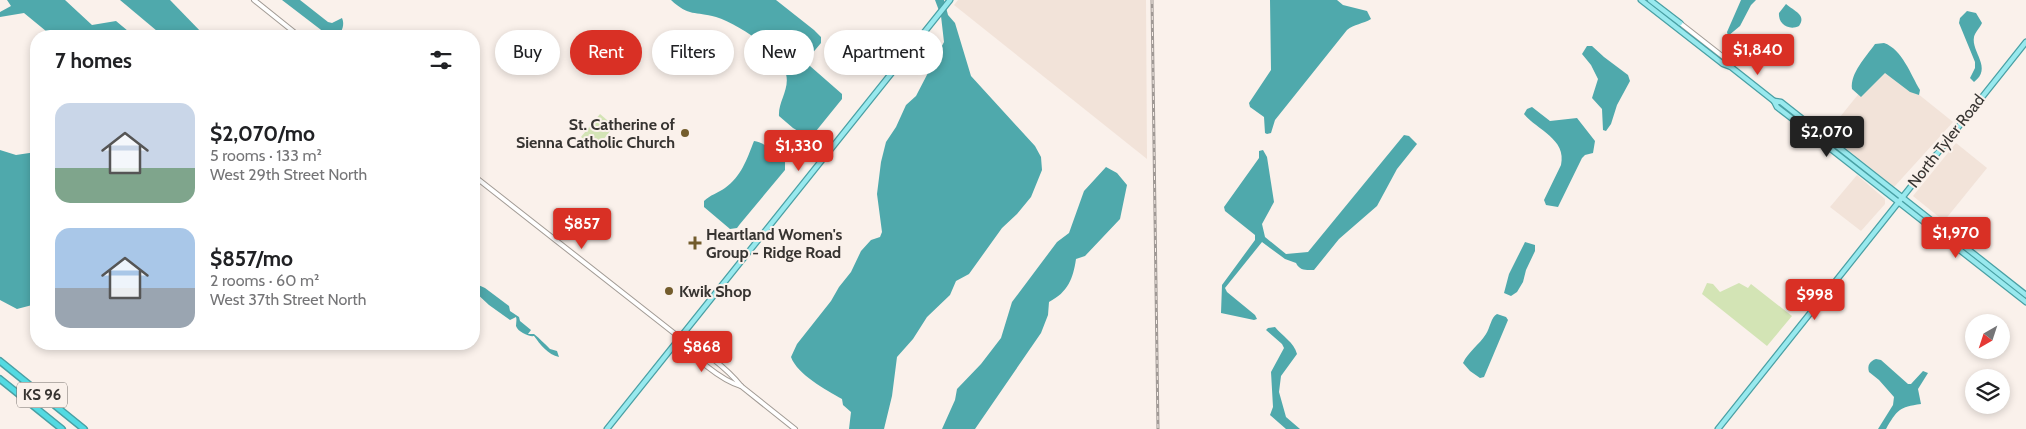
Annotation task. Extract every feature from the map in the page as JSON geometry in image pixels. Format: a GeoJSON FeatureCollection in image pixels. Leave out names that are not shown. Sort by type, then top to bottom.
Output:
{"type":"FeatureCollection","features":[{"type":"Feature","properties":{"kind":"highway","name":"KS 96"},"geometry":{"type":"LineString","coordinates":[[0,361],[84,429]]}},
{"type":"Feature","properties":{"kind":"highway","name":"KS 96"},"geometry":{"type":"LineString","coordinates":[[0,379],[62,429]]}},
{"type":"Feature","properties":{"kind":"main road"},"geometry":{"type":"LineString","coordinates":[[1641,0],[1722,64],[1731,67],[1774,100],[1777,106],[1902,197],[2026,295]]}},
{"type":"Feature","properties":{"kind":"main road"},"geometry":{"type":"LineString","coordinates":[[1650,0],[1680,23]]}},
{"type":"Feature","properties":{"kind":"main road"},"geometry":{"type":"LineString","coordinates":[[607,429],[949,1]]}},
{"type":"Feature","properties":{"kind":"main road","name":"North Tyler Road"},"geometry":{"type":"LineString","coordinates":[[1718,429],[2026,42]]}},
{"type":"Feature","properties":{"kind":"main road"},"geometry":{"type":"LineString","coordinates":[[1841,153],[1898,202],[2026,302]]}},
{"type":"Feature","properties":{"kind":"street"},"geometry":{"type":"LineString","coordinates":[[254,0],[292,30]]}},
{"type":"Feature","properties":{"kind":"street"},"geometry":{"type":"LineString","coordinates":[[1680,23],[1726,59],[1731,67]]}},
{"type":"Feature","properties":{"kind":"street"},"geometry":{"type":"LineString","coordinates":[[480,181],[679,337],[696,347],[795,429]]}},
{"type":"Feature","properties":{"kind":"shaded area"},"geometry":{"type":"Polygon","coordinates":[[[958,0],[1146,0],[1147,159],[954,5],[958,0]]]}},
{"type":"Feature","properties":{"kind":"shaded area"},"geometry":{"type":"Polygon","coordinates":[[[1882,65],[1953,122],[1894,187],[1827,133],[1882,65]]]}},
{"type":"Feature","properties":{"kind":"shaded area"},"geometry":{"type":"Polygon","coordinates":[[[1956,143],[1987,168],[1944,221],[1913,196],[1956,143]]]}},
{"type":"Feature","properties":{"kind":"shaded area"},"geometry":{"type":"Polygon","coordinates":[[[1857,175],[1885,199],[1885,204],[1861,231],[1830,207],[1857,175]]]}},
{"type":"Feature","properties":{"kind":"green space"},"geometry":{"type":"Polygon","coordinates":[[[600,114],[614,126],[596,149],[581,137],[600,114]]]}},
{"type":"Feature","properties":{"kind":"green space"},"geometry":{"type":"Polygon","coordinates":[[[1707,283],[1713,284],[1720,292],[1739,283],[1748,288],[1751,284],[1792,316],[1767,346],[1702,294],[1707,283]]]}},
{"type":"Feature","properties":{"kind":"water"},"geometry":{"type":"Polygon","coordinates":[[[7,0],[65,0],[92,25],[116,21],[127,30],[45,30],[24,13],[0,17],[0,12],[11,6],[7,0]]]}},
{"type":"Feature","properties":{"kind":"water"},"geometry":{"type":"Polygon","coordinates":[[[120,0],[170,0],[199,30],[156,30],[120,0]]]}},
{"type":"Feature","properties":{"kind":"water"},"geometry":{"type":"Polygon","coordinates":[[[282,0],[300,0],[328,22],[332,23],[342,18],[342,30],[321,30],[282,0]]]}},
{"type":"Feature","properties":{"kind":"water"},"geometry":{"type":"Polygon","coordinates":[[[671,0],[776,0],[814,30],[744,31],[716,17],[692,13],[671,0]]]}},
{"type":"Feature","properties":{"kind":"water"},"geometry":{"type":"Polygon","coordinates":[[[935,0],[944,0],[948,15],[955,23],[971,76],[1035,146],[1041,157],[1042,170],[1031,197],[1002,228],[969,274],[956,281],[950,295],[927,317],[913,339],[897,357],[892,396],[884,429],[849,429],[851,412],[843,405],[842,399],[806,375],[794,363],[791,357],[797,344],[851,272],[861,251],[871,240],[880,237],[882,232],[877,194],[881,162],[886,142],[896,127],[906,105],[916,96],[927,75],[943,75],[944,42],[941,16],[935,0]]]}},
{"type":"Feature","properties":{"kind":"water"},"geometry":{"type":"Polygon","coordinates":[[[1270,0],[1337,0],[1343,5],[1367,11],[1371,19],[1347,30],[1275,120],[1271,133],[1267,134],[1265,133],[1264,117],[1250,107],[1249,103],[1271,70],[1270,0]]]}},
{"type":"Feature","properties":{"kind":"water"},"geometry":{"type":"Polygon","coordinates":[[[1741,0],[1756,0],[1751,5],[1740,26],[1728,36],[1727,32],[1741,0]]]}},
{"type":"Feature","properties":{"kind":"water"},"geometry":{"type":"Polygon","coordinates":[[[1786,4],[1801,16],[1799,26],[1788,27],[1780,20],[1779,13],[1786,4]]]}},
{"type":"Feature","properties":{"kind":"water"},"geometry":{"type":"Polygon","coordinates":[[[1967,11],[1976,13],[1982,23],[1974,37],[1974,43],[1982,71],[1974,82],[1970,78],[1975,68],[1975,62],[1959,23],[1960,18],[1967,11]]]}},
{"type":"Feature","properties":{"kind":"water"},"geometry":{"type":"Polygon","coordinates":[[[814,30],[821,37],[821,43],[814,51],[814,30]]]}},
{"type":"Feature","properties":{"kind":"water"},"geometry":{"type":"Polygon","coordinates":[[[1884,43],[1901,57],[1920,90],[1919,95],[1910,92],[1885,73],[1861,97],[1852,89],[1853,77],[1863,60],[1875,44],[1884,43]]]}},
{"type":"Feature","properties":{"kind":"water"},"geometry":{"type":"Polygon","coordinates":[[[1587,46],[1592,46],[1628,75],[1630,81],[1606,131],[1603,130],[1602,109],[1592,98],[1598,79],[1591,65],[1582,54],[1587,46]]]}},
{"type":"Feature","properties":{"kind":"water"},"geometry":{"type":"Polygon","coordinates":[[[814,70],[842,94],[842,99],[812,136],[808,137],[793,128],[779,116],[787,80],[786,75],[814,75],[814,70]]]}},
{"type":"Feature","properties":{"kind":"water"},"geometry":{"type":"Polygon","coordinates":[[[1532,107],[1550,121],[1577,118],[1595,141],[1593,153],[1582,158],[1558,207],[1546,205],[1544,200],[1561,165],[1562,156],[1560,148],[1550,136],[1524,114],[1527,109],[1532,107]]]}},
{"type":"Feature","properties":{"kind":"water"},"geometry":{"type":"Polygon","coordinates":[[[1404,135],[1409,136],[1417,144],[1397,169],[1377,206],[1339,239],[1314,270],[1301,269],[1296,263],[1285,259],[1262,242],[1225,288],[1257,319],[1221,313],[1222,285],[1255,240],[1255,235],[1225,211],[1224,207],[1259,158],[1259,151],[1263,150],[1267,157],[1274,202],[1262,224],[1265,237],[1286,254],[1308,252],[1404,135]]]}},
{"type":"Feature","properties":{"kind":"water"},"geometry":{"type":"Polygon","coordinates":[[[754,141],[767,146],[778,155],[785,162],[785,170],[737,228],[730,229],[704,207],[704,201],[731,184],[743,167],[754,141]]]}},
{"type":"Feature","properties":{"kind":"water"},"geometry":{"type":"Polygon","coordinates":[[[0,150],[16,155],[30,153],[30,306],[17,309],[0,300],[0,150]]]}},
{"type":"Feature","properties":{"kind":"water"},"geometry":{"type":"Polygon","coordinates":[[[1106,167],[1117,173],[1127,185],[1120,219],[1085,256],[1076,259],[1071,279],[1065,289],[1049,302],[1048,315],[1041,333],[975,429],[942,429],[955,400],[957,389],[981,364],[1001,338],[1012,302],[1057,242],[1069,233],[1084,191],[1106,167]]]}},
{"type":"Feature","properties":{"kind":"water"},"geometry":{"type":"Polygon","coordinates":[[[1525,242],[1535,245],[1535,251],[1526,270],[1523,282],[1517,292],[1511,296],[1504,293],[1509,274],[1525,242]]]}},
{"type":"Feature","properties":{"kind":"water"},"geometry":{"type":"Polygon","coordinates":[[[480,286],[509,306],[510,311],[519,317],[520,321],[531,330],[528,334],[534,334],[550,349],[557,351],[559,357],[548,352],[534,336],[521,332],[516,326],[516,317],[510,320],[480,297],[480,286]]]}},
{"type":"Feature","properties":{"kind":"water"},"geometry":{"type":"Polygon","coordinates":[[[1497,314],[1506,317],[1508,320],[1484,377],[1480,378],[1463,363],[1486,334],[1493,318],[1497,314]]]}},
{"type":"Feature","properties":{"kind":"water"},"geometry":{"type":"Polygon","coordinates":[[[1275,327],[1291,343],[1297,354],[1281,376],[1279,392],[1286,417],[1300,429],[1286,429],[1270,415],[1273,407],[1271,372],[1284,348],[1266,330],[1275,327]]]}},
{"type":"Feature","properties":{"kind":"water"},"geometry":{"type":"Polygon","coordinates":[[[1876,359],[1881,360],[1908,384],[1911,384],[1923,371],[1928,373],[1918,389],[1921,404],[1899,410],[1886,429],[1878,429],[1893,405],[1894,397],[1869,372],[1868,367],[1876,359]]]}},
{"type":"Feature","properties":{"kind":"railway"},"geometry":{"type":"LineString","coordinates":[[1152,0],[1158,429]]}},
{"type":"Feature","properties":{"kind":"place","name":"St. Catherine of Sienna Catholic Church"},"geometry":{"type":"Point","coordinates":[685,133]}},
{"type":"Feature","properties":{"kind":"place","name":"Heartland Women's Group - Ridge Road"},"geometry":{"type":"Point","coordinates":[695,243]}},
{"type":"Feature","properties":{"kind":"place","name":"Kwik Shop"},"geometry":{"type":"Point","coordinates":[669,291]}}]}
